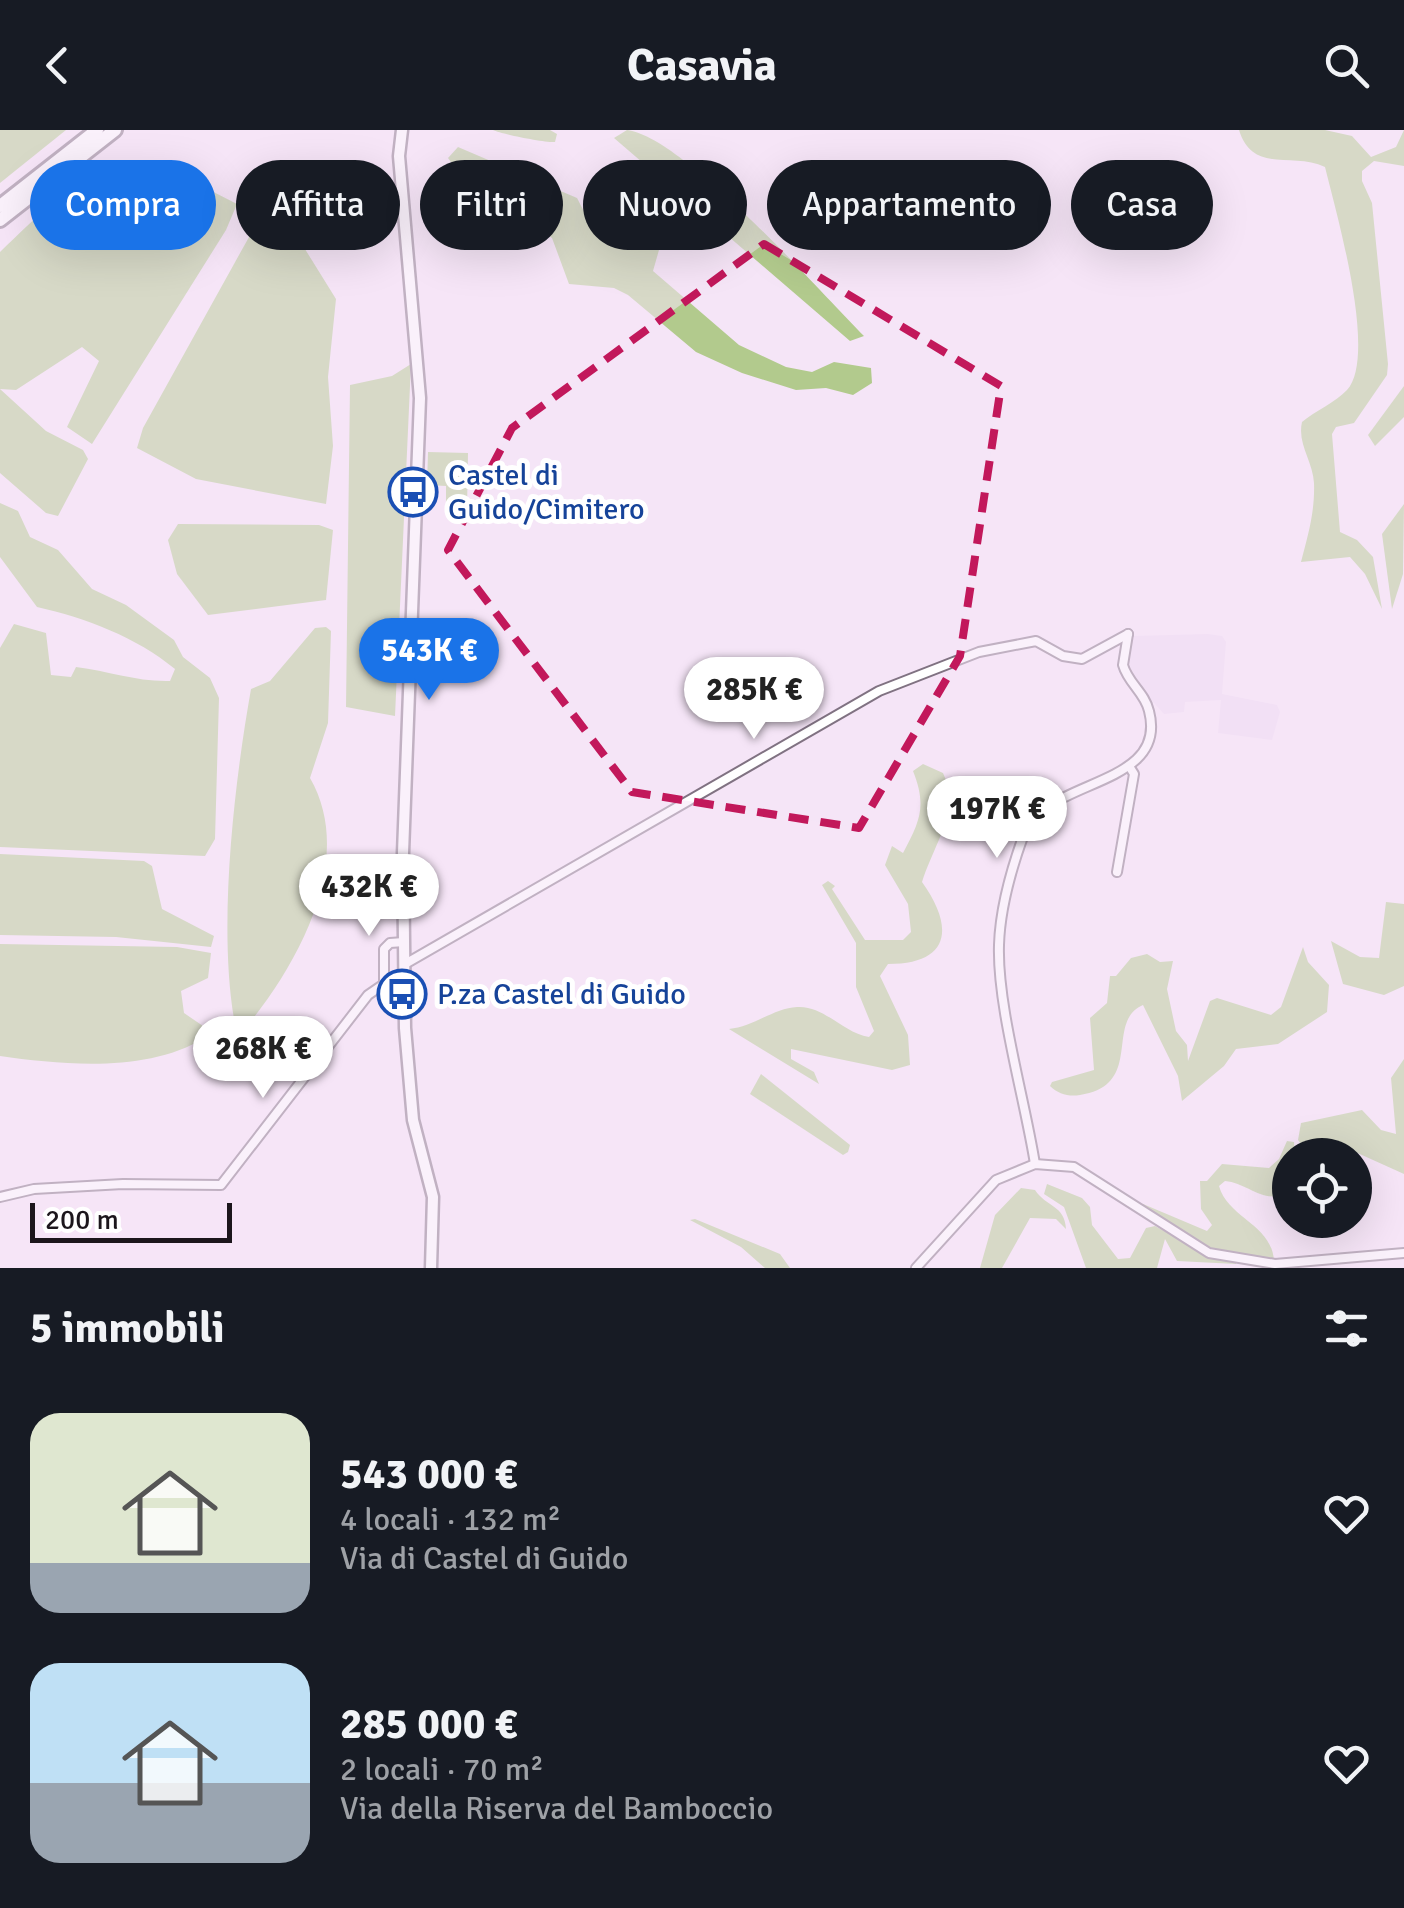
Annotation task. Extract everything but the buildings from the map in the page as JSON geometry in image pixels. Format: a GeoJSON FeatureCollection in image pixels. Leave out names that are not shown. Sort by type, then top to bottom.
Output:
{"type":"FeatureCollection","features":[{"type":"Feature","properties":{"kind":"highway"},"geometry":{"type":"LineString","coordinates":[[0,206],[97,130]]}},
{"type":"Feature","properties":{"kind":"highway"},"geometry":{"type":"LineString","coordinates":[[0,220],[115,130]]}},
{"type":"Feature","properties":{"kind":"street"},"geometry":{"type":"LineString","coordinates":[[402,130],[400,173],[420,398],[404,942],[410,1096],[433,1197],[431,1268]]}},
{"type":"Feature","properties":{"kind":"street"},"geometry":{"type":"LineString","coordinates":[[405,964],[879,691],[980,652],[1034,641],[1066,658],[1082,659],[1128,634],[1123,666],[1148,704],[1151,722],[1146,746],[1129,766],[1039,810],[1026,829],[1016,862],[999,958],[1035,1164]]}},
{"type":"Feature","properties":{"kind":"street"},"geometry":{"type":"LineString","coordinates":[[1116,872],[1134,774],[1129,766]]}},
{"type":"Feature","properties":{"kind":"street"},"geometry":{"type":"LineString","coordinates":[[0,1197],[26,1190],[123,1184],[221,1185],[368,996],[384,984],[384,950],[390,943],[404,942]]}},
{"type":"Feature","properties":{"kind":"street"},"geometry":{"type":"LineString","coordinates":[[916,1268],[996,1180],[1035,1164],[1074,1167],[1209,1252],[1272,1264],[1404,1253]]}},
{"type":"Feature","properties":{"kind":"highlighted area"},"geometry":{"type":"Polygon","coordinates":[[[764,244],[1001,386],[960,656],[859,828],[632,792],[448,550],[512,428],[764,244]]]}},
{"type":"Feature","properties":{"kind":"shaded area"},"geometry":{"type":"Polygon","coordinates":[[[1133,636],[1222,636],[1226,642],[1222,694],[1277,705],[1280,712],[1272,740],[1218,733],[1221,700],[1185,702],[1184,712],[1164,714],[1128,674],[1127,647],[1133,636]]]}},
{"type":"Feature","properties":{"kind":"green space"},"geometry":{"type":"Polygon","coordinates":[[[0,130],[66,130],[0,183],[0,130]]]}},
{"type":"Feature","properties":{"kind":"green space"},"geometry":{"type":"Polygon","coordinates":[[[493,130],[550,130],[557,134],[555,142],[550,142],[493,130]]]}},
{"type":"Feature","properties":{"kind":"green space"},"geometry":{"type":"Polygon","coordinates":[[[627,130],[652,139],[683,160],[640,160],[614,138],[627,130]]]}},
{"type":"Feature","properties":{"kind":"green space"},"geometry":{"type":"Polygon","coordinates":[[[1239,130],[1325,130],[1352,136],[1371,157],[1396,147],[1404,130],[1404,166],[1374,161],[1362,171],[1372,203],[1387,375],[1354,423],[1336,427],[1332,434],[1340,532],[1357,540],[1373,557],[1382,609],[1365,574],[1350,557],[1301,562],[1314,494],[1302,422],[1347,390],[1355,373],[1358,347],[1352,283],[1325,167],[1254,153],[1239,130]]]}},
{"type":"Feature","properties":{"kind":"green space"},"geometry":{"type":"Polygon","coordinates":[[[458,147],[488,160],[449,160],[458,147]]]}},
{"type":"Feature","properties":{"kind":"green space"},"geometry":{"type":"Polygon","coordinates":[[[563,192],[577,198],[583,210],[583,250],[659,250],[653,271],[739,345],[786,367],[812,372],[834,362],[871,368],[872,383],[853,395],[826,388],[796,390],[742,373],[696,352],[628,295],[614,288],[569,284],[556,250],[563,250],[563,192]]]}},
{"type":"Feature","properties":{"kind":"green space"},"geometry":{"type":"Polygon","coordinates":[[[216,193],[236,203],[216,246],[216,193]]]}},
{"type":"Feature","properties":{"kind":"green space"},"geometry":{"type":"Polygon","coordinates":[[[747,216],[767,236],[767,250],[781,250],[864,336],[850,341],[744,250],[747,216]]]}},
{"type":"Feature","properties":{"kind":"green space"},"geometry":{"type":"Polygon","coordinates":[[[30,223],[30,250],[213,250],[92,444],[67,427],[99,361],[82,347],[16,390],[0,389],[0,252],[30,223]]]}},
{"type":"Feature","properties":{"kind":"green space"},"geometry":{"type":"Polygon","coordinates":[[[242,250],[306,250],[336,299],[328,377],[333,446],[326,504],[196,479],[137,448],[143,428],[242,250]]]}},
{"type":"Feature","properties":{"kind":"green space"},"geometry":{"type":"Polygon","coordinates":[[[411,364],[395,716],[346,707],[350,385],[392,376],[411,364]]]}},
{"type":"Feature","properties":{"kind":"green space"},"geometry":{"type":"Polygon","coordinates":[[[1404,386],[1404,417],[1375,446],[1368,435],[1404,386]]]}},
{"type":"Feature","properties":{"kind":"green space"},"geometry":{"type":"Polygon","coordinates":[[[0,389],[46,431],[83,450],[88,459],[58,516],[46,513],[0,473],[0,389]]]}},
{"type":"Feature","properties":{"kind":"green space"},"geometry":{"type":"Polygon","coordinates":[[[428,452],[468,453],[467,510],[446,509],[446,486],[427,485],[428,452]]]}},
{"type":"Feature","properties":{"kind":"green space"},"geometry":{"type":"Polygon","coordinates":[[[0,503],[18,511],[30,537],[58,550],[92,589],[126,605],[174,640],[183,657],[210,678],[219,698],[215,839],[205,856],[0,847],[0,648],[14,624],[46,633],[51,675],[71,677],[76,667],[170,681],[175,669],[110,630],[37,607],[0,557],[0,503]]]}},
{"type":"Feature","properties":{"kind":"green space"},"geometry":{"type":"Polygon","coordinates":[[[1404,504],[1403,574],[1392,609],[1382,534],[1404,504]]]}},
{"type":"Feature","properties":{"kind":"green space"},"geometry":{"type":"Polygon","coordinates":[[[178,524],[319,525],[333,530],[326,600],[208,615],[177,574],[168,540],[178,524]]]}},
{"type":"Feature","properties":{"kind":"green space"},"geometry":{"type":"Polygon","coordinates":[[[326,627],[331,631],[328,723],[310,778],[322,808],[327,840],[325,872],[304,937],[288,967],[251,1021],[234,1019],[228,941],[230,854],[251,689],[270,681],[315,628],[326,627]]]}},
{"type":"Feature","properties":{"kind":"green space"},"geometry":{"type":"Polygon","coordinates":[[[923,764],[943,773],[948,787],[944,827],[922,882],[939,914],[941,940],[924,958],[888,964],[880,976],[908,1035],[910,1065],[892,1070],[791,1049],[791,1059],[814,1072],[819,1084],[729,1029],[797,1007],[816,1010],[869,1037],[874,1031],[856,987],[856,943],[822,885],[828,881],[835,886],[832,889],[865,940],[903,940],[911,932],[908,904],[885,865],[892,846],[903,853],[917,822],[920,794],[913,771],[923,764]]]}},
{"type":"Feature","properties":{"kind":"green space"},"geometry":{"type":"Polygon","coordinates":[[[0,854],[144,861],[152,866],[162,909],[214,936],[211,947],[116,937],[0,935],[0,854]]]}},
{"type":"Feature","properties":{"kind":"green space"},"geometry":{"type":"Polygon","coordinates":[[[1386,902],[1404,904],[1404,986],[1384,995],[1343,984],[1331,941],[1360,957],[1379,958],[1386,902]]]}},
{"type":"Feature","properties":{"kind":"green space"},"geometry":{"type":"Polygon","coordinates":[[[0,944],[177,947],[211,953],[208,978],[181,991],[184,1013],[203,1026],[204,1038],[157,1057],[105,1064],[0,1056],[0,944]]]}},
{"type":"Feature","properties":{"kind":"green space"},"geometry":{"type":"Polygon","coordinates":[[[1303,947],[1308,962],[1329,985],[1327,1012],[1278,1044],[1236,1049],[1224,1066],[1182,1101],[1178,1076],[1143,1005],[1132,1013],[1126,1025],[1112,1079],[1100,1089],[1076,1096],[1050,1086],[1052,1082],[1094,1070],[1090,1018],[1107,1003],[1110,976],[1116,976],[1131,958],[1147,954],[1160,962],[1173,961],[1167,989],[1176,1031],[1187,1045],[1188,1061],[1210,1001],[1217,998],[1271,1015],[1281,1007],[1303,947]]]}},
{"type":"Feature","properties":{"kind":"green space"},"geometry":{"type":"Polygon","coordinates":[[[1404,1059],[1404,1174],[1372,1160],[1372,1138],[1298,1138],[1301,1123],[1362,1110],[1381,1130],[1396,1134],[1391,1078],[1404,1059]]]}},
{"type":"Feature","properties":{"kind":"green space"},"geometry":{"type":"Polygon","coordinates":[[[761,1074],[850,1145],[848,1152],[843,1155],[750,1094],[761,1074]]]}},
{"type":"Feature","properties":{"kind":"green space"},"geometry":{"type":"Polygon","coordinates":[[[1222,1164],[1272,1165],[1272,1196],[1225,1181],[1219,1186],[1231,1206],[1265,1238],[1274,1260],[1204,1247],[1141,1207],[1143,1204],[1207,1231],[1212,1225],[1201,1209],[1200,1181],[1207,1181],[1222,1164]]]}},
{"type":"Feature","properties":{"kind":"green space"},"geometry":{"type":"Polygon","coordinates":[[[1047,1184],[1082,1198],[1090,1207],[1092,1225],[1118,1259],[1130,1258],[1146,1228],[1155,1226],[1212,1257],[1237,1259],[1236,1264],[1177,1261],[1165,1239],[1157,1268],[1086,1268],[1064,1207],[1044,1194],[1047,1184]]]}},
{"type":"Feature","properties":{"kind":"green space"},"geometry":{"type":"Polygon","coordinates":[[[1021,1188],[1035,1190],[1059,1211],[1066,1229],[1056,1219],[1030,1218],[1002,1268],[980,1268],[995,1215],[1021,1188]]]}},
{"type":"Feature","properties":{"kind":"green space"},"geometry":{"type":"Polygon","coordinates":[[[690,1220],[780,1254],[790,1268],[765,1268],[741,1247],[690,1220]]]}},
{"type":"Feature","properties":{"kind":"place","name":"Castel di Guido/Cimitero"},"geometry":{"type":"Point","coordinates":[413,492]}},
{"type":"Feature","properties":{"kind":"place","name":"P.za Castel di Guido"},"geometry":{"type":"Point","coordinates":[402,994]}}]}
